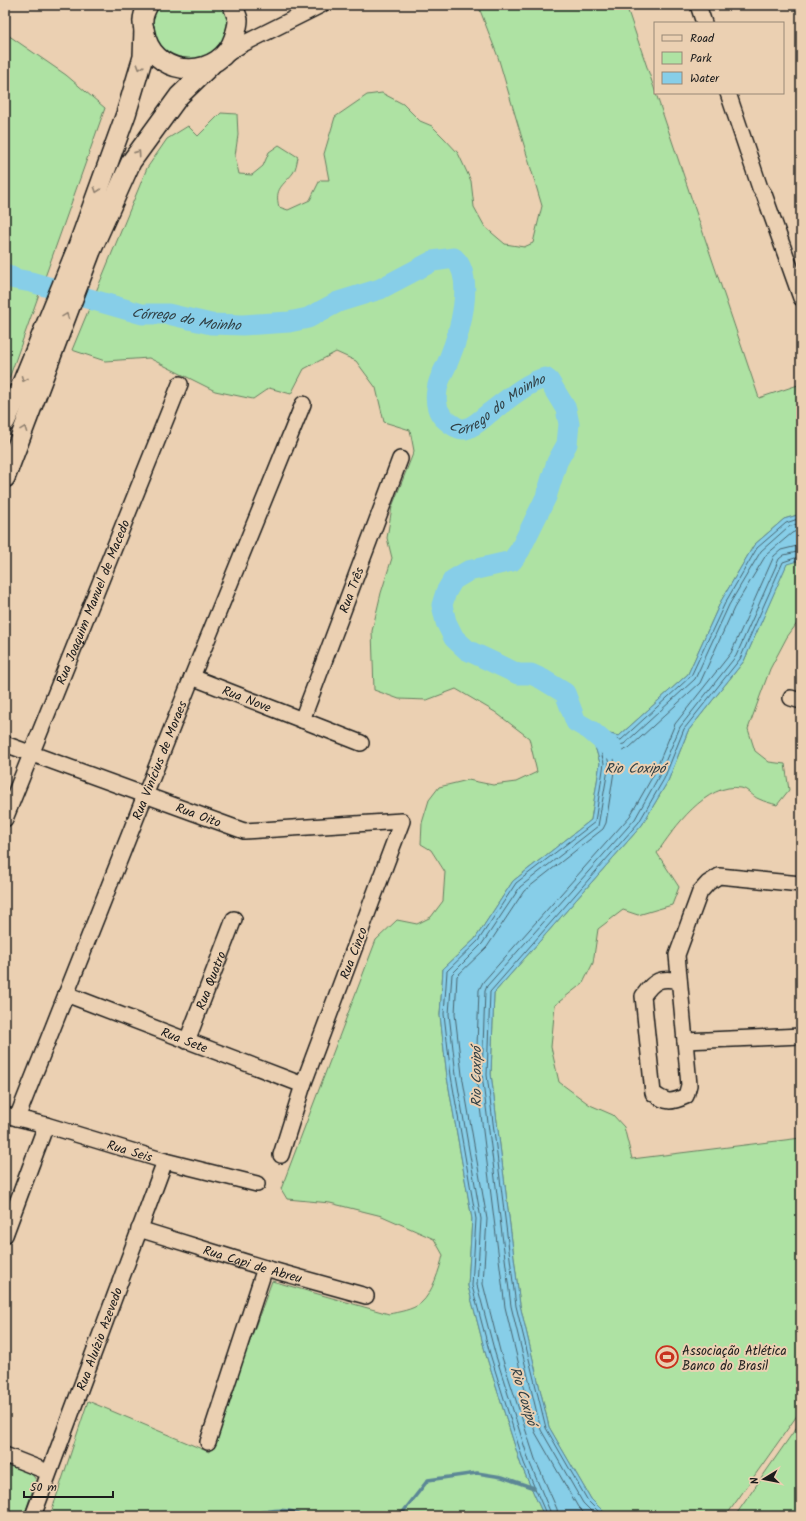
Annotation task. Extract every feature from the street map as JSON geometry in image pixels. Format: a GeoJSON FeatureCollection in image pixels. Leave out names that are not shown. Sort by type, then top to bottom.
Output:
{"type":"FeatureCollection","features":[{"type":"Feature","properties":{"kind":"main road"},"geometry":{"type":"LineString","coordinates":[[85,248],[131,162],[179,96],[232,45],[239,10]]}},
{"type":"Feature","properties":{"kind":"main road"},"geometry":{"type":"LineString","coordinates":[[143,15],[148,43],[156,55],[168,64],[182,69],[197,69],[217,61]]}},
{"type":"Feature","properties":{"kind":"main road"},"geometry":{"type":"LineString","coordinates":[[5,478],[45,348],[85,248],[143,57],[143,15]]}},
{"type":"Feature","properties":{"kind":"main road"},"geometry":{"type":"LineString","coordinates":[[5,422],[45,348]]}},
{"type":"Feature","properties":{"kind":"street"},"geometry":{"type":"LineString","coordinates":[[217,61],[260,36],[321,5]]}},
{"type":"Feature","properties":{"kind":"street"},"geometry":{"type":"LineString","coordinates":[[698,5],[704,22]]}},
{"type":"Feature","properties":{"kind":"street"},"geometry":{"type":"LineString","coordinates":[[239,10],[245,27],[260,36]]}},
{"type":"Feature","properties":{"kind":"street"},"geometry":{"type":"LineString","coordinates":[[728,94],[760,188],[764,194],[801,298]]}},
{"type":"Feature","properties":{"kind":"street","name":"Rua Joaquim Manuel de Macedo"},"geometry":{"type":"LineString","coordinates":[[5,819],[180,384]]}},
{"type":"Feature","properties":{"kind":"street","name":"Rua Vinícius de Moraes"},"geometry":{"type":"LineString","coordinates":[[11,1116],[66,994],[192,677],[303,404]]}},
{"type":"Feature","properties":{"kind":"street","name":"Rua Três"},"geometry":{"type":"LineString","coordinates":[[302,720],[400,459]]}},
{"type":"Feature","properties":{"kind":"street","name":"Rua Nove"},"geometry":{"type":"LineString","coordinates":[[192,677],[361,743]]}},
{"type":"Feature","properties":{"kind":"street","name":"Rua Oito"},"geometry":{"type":"LineString","coordinates":[[5,744],[244,831],[402,822]]}},
{"type":"Feature","properties":{"kind":"street","name":"Rua Cinco"},"geometry":{"type":"LineString","coordinates":[[281,1155],[303,1085],[402,822]]}},
{"type":"Feature","properties":{"kind":"street"},"geometry":{"type":"LineString","coordinates":[[679,981],[666,978],[658,981],[650,987],[643,996],[652,1094],[663,1101],[674,1102],[686,1096],[689,1085],[677,955],[700,892],[708,883],[719,876],[801,884]]}},
{"type":"Feature","properties":{"kind":"street","name":"Rua Quatro"},"geometry":{"type":"LineString","coordinates":[[187,1041],[234,919]]}},
{"type":"Feature","properties":{"kind":"street","name":"Rua Sete"},"geometry":{"type":"LineString","coordinates":[[66,994],[303,1085]]}},
{"type":"Feature","properties":{"kind":"street"},"geometry":{"type":"LineString","coordinates":[[685,1041],[801,1036]]}},
{"type":"Feature","properties":{"kind":"street","name":"Rua Seis"},"geometry":{"type":"LineString","coordinates":[[11,1116],[165,1161],[257,1184]]}},
{"type":"Feature","properties":{"kind":"street"},"geometry":{"type":"LineString","coordinates":[[5,1235],[46,1125]]}},
{"type":"Feature","properties":{"kind":"street","name":"Rua Aluízio Azevedo"},"geometry":{"type":"LineString","coordinates":[[33,1516],[48,1472],[165,1161]]}},
{"type":"Feature","properties":{"kind":"street","name":"Rua Capi de Abreu"},"geometry":{"type":"LineString","coordinates":[[139,1230],[265,1268],[366,1296]]}},
{"type":"Feature","properties":{"kind":"street"},"geometry":{"type":"LineString","coordinates":[[208,1442],[265,1268]]}},
{"type":"Feature","properties":{"kind":"street"},"geometry":{"type":"LineString","coordinates":[[5,1454],[48,1472]]}},
{"type":"Feature","properties":{"kind":"green space"},"geometry":{"type":"Polygon","coordinates":[[[151,5],[229,5],[232,19],[224,46],[202,62],[175,61],[154,43],[151,5]]]}},
{"type":"Feature","properties":{"kind":"green space"},"geometry":{"type":"Polygon","coordinates":[[[478,5],[626,5],[654,88],[654,94],[656,94],[759,398],[801,384],[801,514],[784,519],[754,545],[721,601],[688,674],[619,736],[590,730],[600,763],[591,820],[513,881],[475,939],[443,969],[440,1015],[447,1077],[472,1219],[468,1286],[486,1355],[521,1465],[544,1516],[50,1516],[88,1401],[209,1452],[272,1281],[389,1314],[410,1309],[418,1305],[429,1294],[438,1274],[443,1255],[434,1239],[382,1216],[330,1203],[287,1199],[281,1189],[376,940],[397,920],[417,924],[431,917],[443,901],[445,872],[431,850],[421,844],[422,823],[429,800],[439,787],[468,780],[493,785],[516,782],[537,772],[529,738],[495,712],[456,689],[427,700],[399,699],[374,690],[372,631],[381,593],[392,558],[387,538],[392,507],[414,451],[410,430],[384,422],[376,388],[356,361],[336,352],[304,369],[291,394],[269,388],[253,399],[215,391],[149,358],[105,361],[72,350],[147,168],[167,139],[188,126],[198,136],[221,113],[237,114],[238,135],[235,156],[239,174],[252,175],[263,166],[269,152],[279,145],[298,157],[294,171],[280,188],[278,196],[279,207],[288,210],[310,200],[320,180],[329,180],[324,154],[335,117],[367,95],[382,93],[403,104],[420,121],[432,126],[458,153],[471,181],[474,207],[485,227],[505,244],[524,247],[533,243],[542,206],[498,57],[478,5]]]}},
{"type":"Feature","properties":{"kind":"green space"},"geometry":{"type":"Polygon","coordinates":[[[5,33],[66,75],[105,108],[6,387],[5,33]]]}},
{"type":"Feature","properties":{"kind":"green space","name":"Associação Atlética Banco do Brasil"},"geometry":{"type":"Polygon","coordinates":[[[801,560],[801,618],[787,637],[770,669],[748,729],[755,751],[769,762],[785,764],[789,790],[777,805],[757,798],[744,789],[728,788],[716,792],[704,799],[692,809],[672,831],[657,853],[679,887],[672,905],[638,915],[623,910],[598,929],[593,963],[583,983],[555,1005],[551,1047],[559,1082],[590,1105],[613,1115],[624,1127],[632,1159],[801,1138],[801,1410],[726,1516],[608,1516],[591,1499],[549,1427],[520,1305],[491,1074],[494,993],[642,825],[668,781],[688,731],[744,661],[787,563],[801,560]]]}},
{"type":"Feature","properties":{"kind":"green space"},"geometry":{"type":"Polygon","coordinates":[[[801,1421],[801,1516],[735,1516],[801,1421]]]}},
{"type":"Feature","properties":{"kind":"green space"},"geometry":{"type":"Polygon","coordinates":[[[5,1464],[32,1474],[36,1480],[24,1516],[5,1516],[5,1464]]]}},
{"type":"Feature","properties":{"kind":"water","name":"Rio Coxipó"},"geometry":{"type":"Polygon","coordinates":[[[801,514],[801,560],[787,564],[744,661],[688,731],[668,781],[642,825],[494,993],[491,1074],[520,1305],[549,1427],[591,1499],[608,1516],[544,1516],[521,1465],[486,1355],[468,1286],[472,1219],[447,1077],[440,1015],[443,969],[475,939],[513,881],[591,820],[600,763],[590,730],[619,736],[688,674],[721,601],[754,545],[784,519],[801,514]]]}},
{"type":"Feature","properties":{"kind":"waterway","name":"Córrego do Moinho"},"geometry":{"type":"LineString","coordinates":[[5,274],[15,279],[31,282],[142,314],[168,314],[211,324],[243,325],[289,322],[308,318],[338,302],[380,289],[433,261],[454,258],[461,267],[464,279],[464,307],[453,349],[440,378],[436,394],[439,410],[443,417],[457,428],[465,429],[472,427],[523,388],[545,378],[549,381],[566,409],[569,424],[567,444],[557,462],[546,497],[520,550],[512,561],[468,571],[453,580],[446,592],[442,605],[446,622],[454,638],[467,650],[518,674],[531,674],[565,693],[576,722],[590,730],[612,749]]}},
{"type":"Feature","properties":{"kind":"waterway"},"geometry":{"type":"LineString","coordinates":[[396,1516],[403,1512],[428,1480],[477,1473],[502,1477],[534,1488]]}},
{"type":"Feature","properties":{"kind":"waterway"},"geometry":{"type":"LineString","coordinates":[[240,1516],[280,1510],[295,1512],[301,1516]]}},
{"type":"Feature","properties":{"kind":"place","name":"Associação Atlética Banco do Brasil"},"geometry":{"type":"Point","coordinates":[667,1357]}}]}
